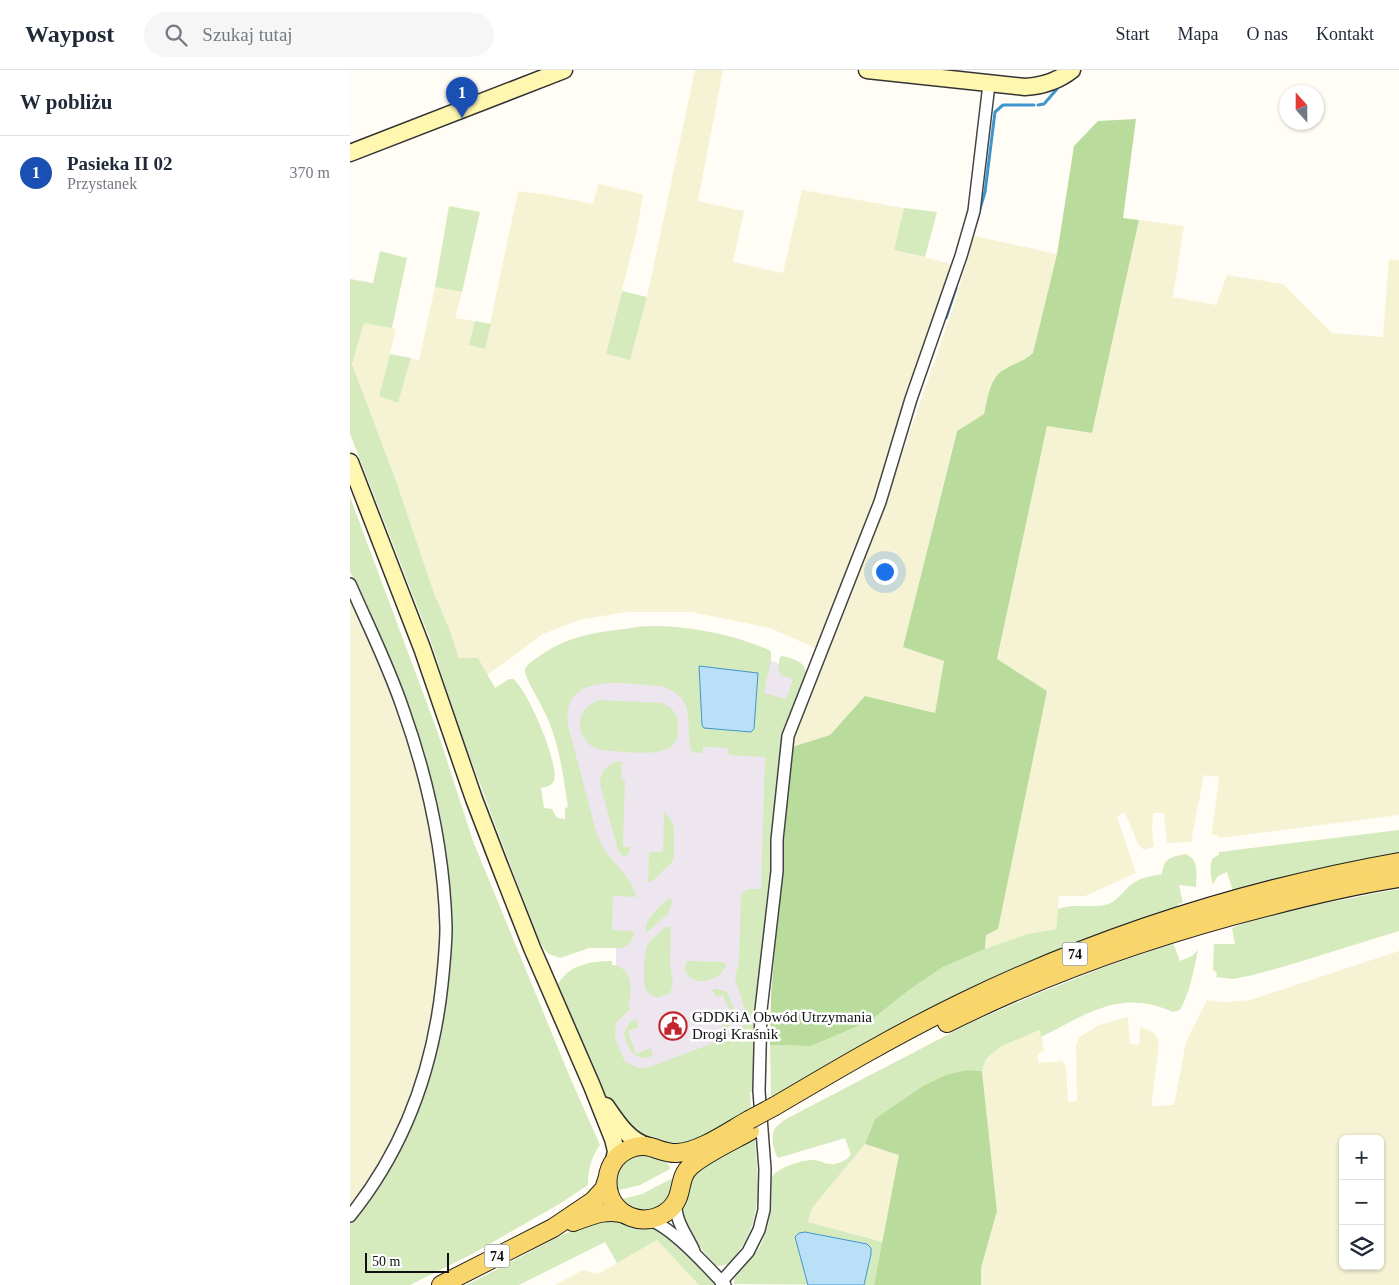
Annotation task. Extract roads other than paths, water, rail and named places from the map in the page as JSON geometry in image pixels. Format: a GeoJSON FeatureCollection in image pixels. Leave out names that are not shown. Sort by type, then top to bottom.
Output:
{"type":"FeatureCollection","features":[{"type":"Feature","properties":{"kind":"main road"},"geometry":{"type":"LineString","coordinates":[[350,153],[564,70]]}},
{"type":"Feature","properties":{"kind":"main road"},"geometry":{"type":"LineString","coordinates":[[867,70],[1025,87],[1040,86],[1058,80],[1072,70]]}},
{"type":"Feature","properties":{"kind":"main road"},"geometry":{"type":"LineString","coordinates":[[350,462],[422,648],[474,799],[499,864],[615,1145],[614,1161]]}},
{"type":"Feature","properties":{"kind":"main road","name":"74"},"geometry":{"type":"LineString","coordinates":[[775,1111],[844,1065],[960,1003],[1081,951],[1177,916],[1239,898],[1325,876],[1399,862]]}},
{"type":"Feature","properties":{"kind":"main road","name":"74"},"geometry":{"type":"LineString","coordinates":[[553,1228],[602,1212],[615,1212],[646,1220],[664,1214],[679,1192],[684,1173],[692,1164],[749,1126],[957,1018],[1075,967],[1238,914],[1316,895],[1399,878]]}},
{"type":"Feature","properties":{"kind":"main road"},"geometry":{"type":"LineString","coordinates":[[592,1086],[631,1137],[637,1142],[655,1148],[676,1163],[680,1174],[679,1192]]}},
{"type":"Feature","properties":{"kind":"main road","name":"74"},"geometry":{"type":"LineString","coordinates":[[440,1285],[553,1228],[599,1196],[604,1189],[608,1171],[614,1161],[620,1154],[629,1149],[655,1148],[679,1153],[749,1126]]}},
{"type":"Feature","properties":{"kind":"main road"},"geometry":{"type":"LineString","coordinates":[[607,1180],[607,1189],[611,1200],[624,1214]]}},
{"type":"Feature","properties":{"kind":"street"},"geometry":{"type":"LineString","coordinates":[[646,1220],[661,1224],[696,1255],[723,1283],[748,1252],[759,1230],[764,1210],[765,1169],[759,1091],[761,1010],[777,871],[777,840],[788,736],[880,502],[911,400],[961,256],[974,211],[989,84]]}},
{"type":"Feature","properties":{"kind":"street"},"geometry":{"type":"LineString","coordinates":[[350,584],[397,693],[417,753],[437,845],[446,928],[439,1012],[422,1080],[401,1136],[370,1189],[350,1216]]}},
{"type":"Feature","properties":{"kind":"street"},"geometry":{"type":"LineString","coordinates":[[679,1192],[676,1208],[678,1219],[696,1255]]}},
{"type":"Feature","properties":{"kind":"water"},"geometry":{"type":"Polygon","coordinates":[[[699,666],[758,673],[754,729],[751,732],[704,728],[702,725],[699,666]]]}},
{"type":"Feature","properties":{"kind":"water"},"geometry":{"type":"Polygon","coordinates":[[[805,1232],[867,1244],[871,1248],[871,1254],[864,1285],[808,1285],[795,1237],[799,1233],[805,1232]]]}},
{"type":"Feature","properties":{"kind":"waterway"},"geometry":{"type":"LineString","coordinates":[[1038,105],[1044,104],[1057,89]]}},
{"type":"Feature","properties":{"kind":"waterway"},"geometry":{"type":"LineString","coordinates":[[972,236],[985,192],[995,112],[1003,105],[1034,105]]}},
{"type":"Feature","properties":{"kind":"waterway"},"geometry":{"type":"LineString","coordinates":[[946,318],[956,288]]}},
{"type":"Feature","properties":{"kind":"place","name":"Pasieka II 02"},"geometry":{"type":"Point","coordinates":[462,118]}},
{"type":"Feature","properties":{"kind":"place","name":"GDDKiA Obwód Utrzymania Drogi Kraśnik"},"geometry":{"type":"Point","coordinates":[673,1026]}}]}
